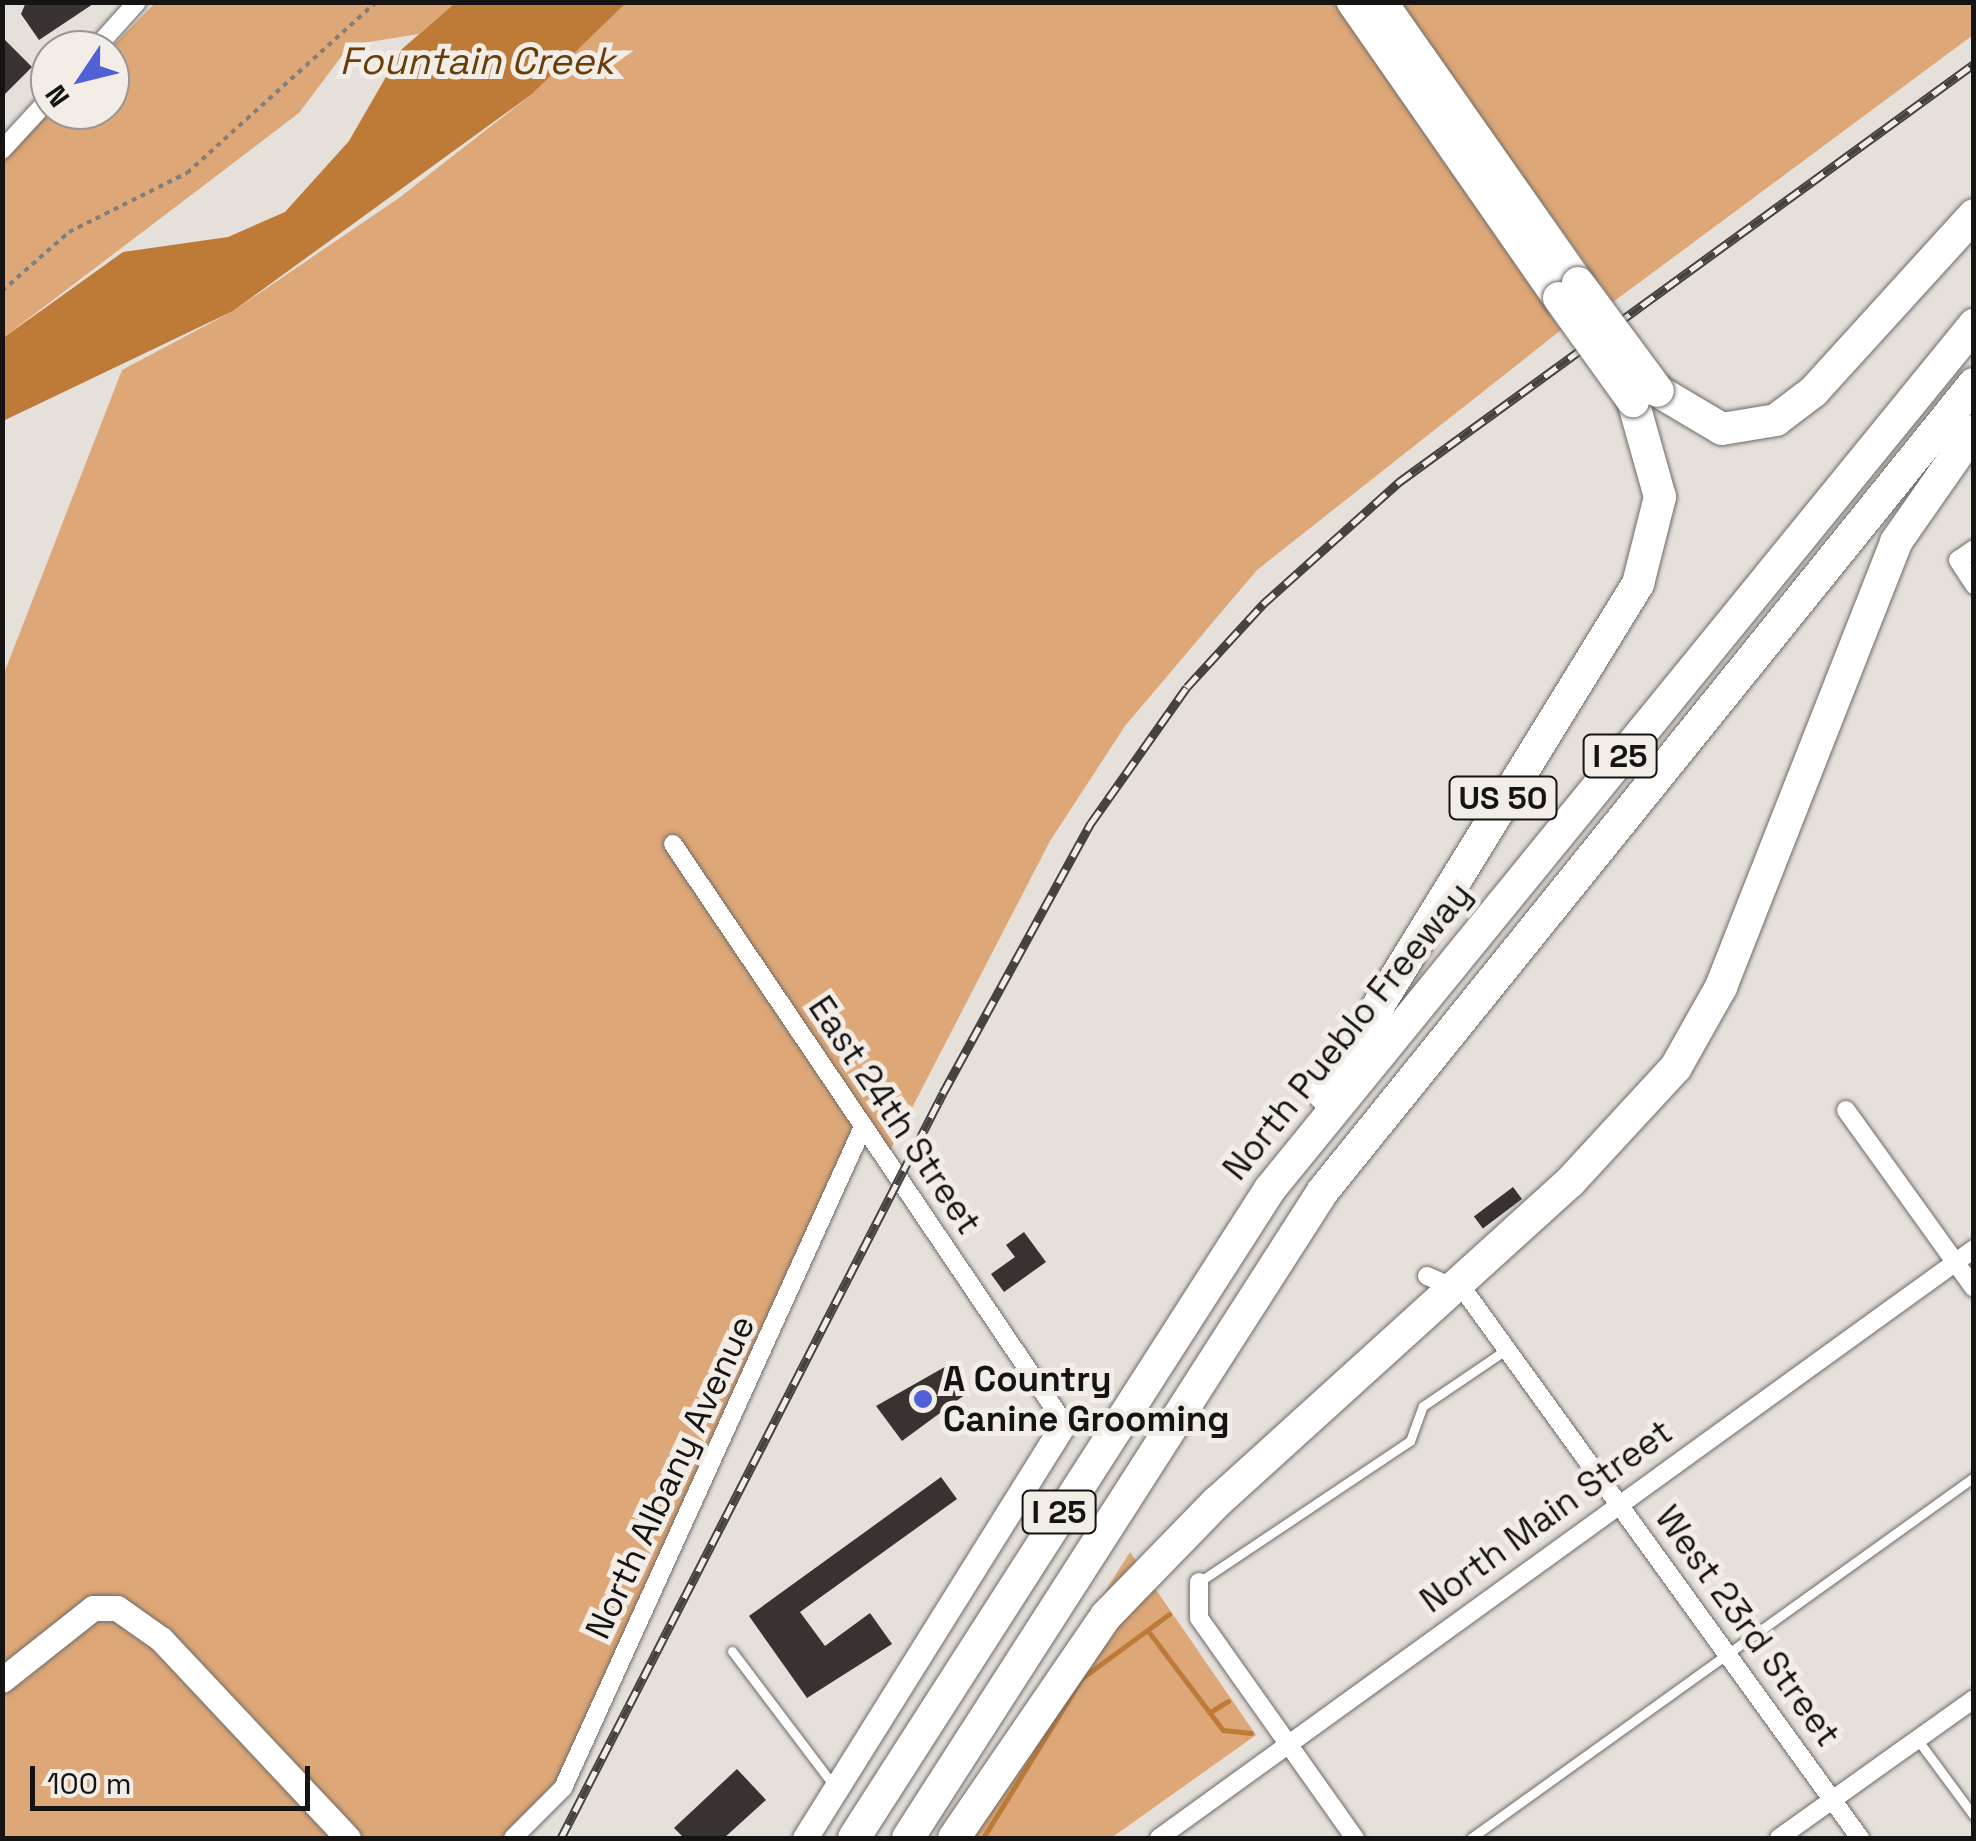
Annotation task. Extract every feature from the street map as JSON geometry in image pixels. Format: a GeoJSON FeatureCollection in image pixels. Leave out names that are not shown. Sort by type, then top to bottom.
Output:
{"type":"FeatureCollection","features":[{"type":"Feature","properties":{"kind":"highway","name":"US 50"},"geometry":{"type":"LineString","coordinates":[[1270,1189],[1638,584],[1660,497],[1647,436],[1645,396],[1353,2]]}},
{"type":"Feature","properties":{"kind":"highway","name":"US 50"},"geometry":{"type":"LineString","coordinates":[[1382,2],[1569,290]]}},
{"type":"Feature","properties":{"kind":"highway"},"geometry":{"type":"LineString","coordinates":[[1645,396],[1722,429],[1776,420],[1814,391],[1974,215]]}},
{"type":"Feature","properties":{"kind":"highway","name":"North Pueblo Freeway"},"geometry":{"type":"LineString","coordinates":[[854,1838],[1270,1189],[1974,325]]}},
{"type":"Feature","properties":{"kind":"highway","name":"I 25"},"geometry":{"type":"LineString","coordinates":[[908,1838],[1323,1191],[1974,384]]}},
{"type":"Feature","properties":{"kind":"highway"},"geometry":{"type":"LineString","coordinates":[[954,1838],[1106,1616],[1217,1502],[1459,1288],[1676,1067],[1721,987],[1896,542],[1974,430]]}},
{"type":"Feature","properties":{"kind":"street"},"geometry":{"type":"LineString","coordinates":[[112,30],[138,2]]}},
{"type":"Feature","properties":{"kind":"street"},"geometry":{"type":"LineString","coordinates":[[2,150],[30,120]]}},
{"type":"Feature","properties":{"kind":"street"},"geometry":{"type":"LineString","coordinates":[[1966,555],[1974,585]]}},
{"type":"Feature","properties":{"kind":"street","name":"East 24th Street"},"geometry":{"type":"LineString","coordinates":[[673,844],[1064,1423]]}},
{"type":"Feature","properties":{"kind":"street"},"geometry":{"type":"LineString","coordinates":[[1846,1110],[1974,1288]]}},
{"type":"Feature","properties":{"kind":"street","name":"North Albany Avenue"},"geometry":{"type":"LineString","coordinates":[[513,1838],[562,1788],[863,1127]]}},
{"type":"Feature","properties":{"kind":"street","name":"North Main Street"},"geometry":{"type":"LineString","coordinates":[[1159,1838],[1974,1249]]}},
{"type":"Feature","properties":{"kind":"street"},"geometry":{"type":"LineString","coordinates":[[1427,1276],[1459,1288]]}},
{"type":"Feature","properties":{"kind":"street","name":"West 23rd Street"},"geometry":{"type":"LineString","coordinates":[[1459,1288],[1619,1502],[1860,1838]]}},
{"type":"Feature","properties":{"kind":"street"},"geometry":{"type":"LineString","coordinates":[[805,1838],[1064,1423]]}},
{"type":"Feature","properties":{"kind":"street"},"geometry":{"type":"LineString","coordinates":[[1200,1582],[1199,1618],[1356,1838]]}},
{"type":"Feature","properties":{"kind":"street"},"geometry":{"type":"LineString","coordinates":[[2,1680],[93,1608],[118,1608],[160,1639],[348,1838]]}},
{"type":"Feature","properties":{"kind":"street"},"geometry":{"type":"LineString","coordinates":[[1779,1838],[1974,1698]]}},
{"type":"Feature","properties":{"kind":"lane"},"geometry":{"type":"LineString","coordinates":[[1200,1582],[1410,1441],[1423,1406],[1506,1349]]}},
{"type":"Feature","properties":{"kind":"lane"},"geometry":{"type":"LineString","coordinates":[[1472,1838],[1974,1478]]}},
{"type":"Feature","properties":{"kind":"lane"},"geometry":{"type":"LineString","coordinates":[[732,1651],[836,1788]]}},
{"type":"Feature","properties":{"kind":"lane"},"geometry":{"type":"LineString","coordinates":[[1918,1739],[1974,1816]]}},
{"type":"Feature","properties":{"kind":"path"},"geometry":{"type":"LineString","coordinates":[[2,290],[69,232],[186,172],[376,2]]}},
{"type":"Feature","properties":{"kind":"shaded area"},"geometry":{"type":"Polygon","coordinates":[[[155,3],[455,3],[419,34],[350,45],[299,113],[3,338],[2,159],[30,130],[130,130],[129,30],[155,3]]]}},
{"type":"Feature","properties":{"kind":"shaded area"},"geometry":{"type":"Polygon","coordinates":[[[626,3],[1334,3],[1561,330],[1257,570],[1125,726],[1050,841],[885,1160],[863,1128],[563,1788],[513,1838],[3,1838],[3,676],[122,370],[233,311],[399,198],[532,94],[626,3]]]}},
{"type":"Feature","properties":{"kind":"shaded area"},"geometry":{"type":"Polygon","coordinates":[[[1399,3],[1973,3],[1973,35],[1613,302],[1399,3]]]}},
{"type":"Feature","properties":{"kind":"shaded area"},"geometry":{"type":"Polygon","coordinates":[[[1130,1552],[1256,1735],[1111,1838],[950,1838],[1130,1552]]]}},
{"type":"Feature","properties":{"kind":"water","name":"Fountain Creek"},"geometry":{"type":"Polygon","coordinates":[[[455,3],[626,3],[532,94],[233,311],[3,421],[3,338],[123,252],[228,237],[285,212],[349,141],[402,49],[455,3]]]}},
{"type":"Feature","properties":{"kind":"building"},"geometry":{"type":"Polygon","coordinates":[[[26,2],[96,2],[54,30],[32,30],[21,14],[26,2]]]}},
{"type":"Feature","properties":{"kind":"building"},"geometry":{"type":"Polygon","coordinates":[[[2,37],[30,69],[2,97],[2,37]]]}},
{"type":"Feature","properties":{"kind":"building"},"geometry":{"type":"Polygon","coordinates":[[[1513,1187],[1522,1199],[1483,1228],[1474,1216],[1513,1187]]]}},
{"type":"Feature","properties":{"kind":"building"},"geometry":{"type":"Polygon","coordinates":[[[1024,1232],[1046,1262],[1004,1292],[991,1274],[1015,1257],[1006,1245],[1024,1232]]]}},
{"type":"Feature","properties":{"kind":"building","name":"A Country Canine Grooming"},"geometry":{"type":"Polygon","coordinates":[[[950,1364],[970,1391],[902,1441],[876,1406],[950,1364]]]}},
{"type":"Feature","properties":{"kind":"building"},"geometry":{"type":"Polygon","coordinates":[[[941,1477],[957,1499],[800,1612],[825,1646],[870,1613],[892,1644],[807,1698],[749,1616],[941,1477]]]}},
{"type":"Feature","properties":{"kind":"building"},"geometry":{"type":"Polygon","coordinates":[[[737,1769],[766,1800],[724,1838],[684,1838],[674,1828],[737,1769]]]}},
{"type":"Feature","properties":{"kind":"waterway"},"geometry":{"type":"LineString","coordinates":[[983,1838],[1082,1678],[1169,1614]]}},
{"type":"Feature","properties":{"kind":"waterway"},"geometry":{"type":"LineString","coordinates":[[1148,1631],[1223,1730],[1251,1733]]}},
{"type":"Feature","properties":{"kind":"waterway"},"geometry":{"type":"LineString","coordinates":[[1210,1712],[1228,1701]]}},
{"type":"Feature","properties":{"kind":"railway"},"geometry":{"type":"LineString","coordinates":[[561,1838],[943,1093],[1091,823],[1187,687],[1263,604],[1399,482],[1974,64]]}},
{"type":"Feature","properties":{"kind":"place","name":"A Country Canine Grooming"},"geometry":{"type":"Point","coordinates":[923,1399]}}]}
